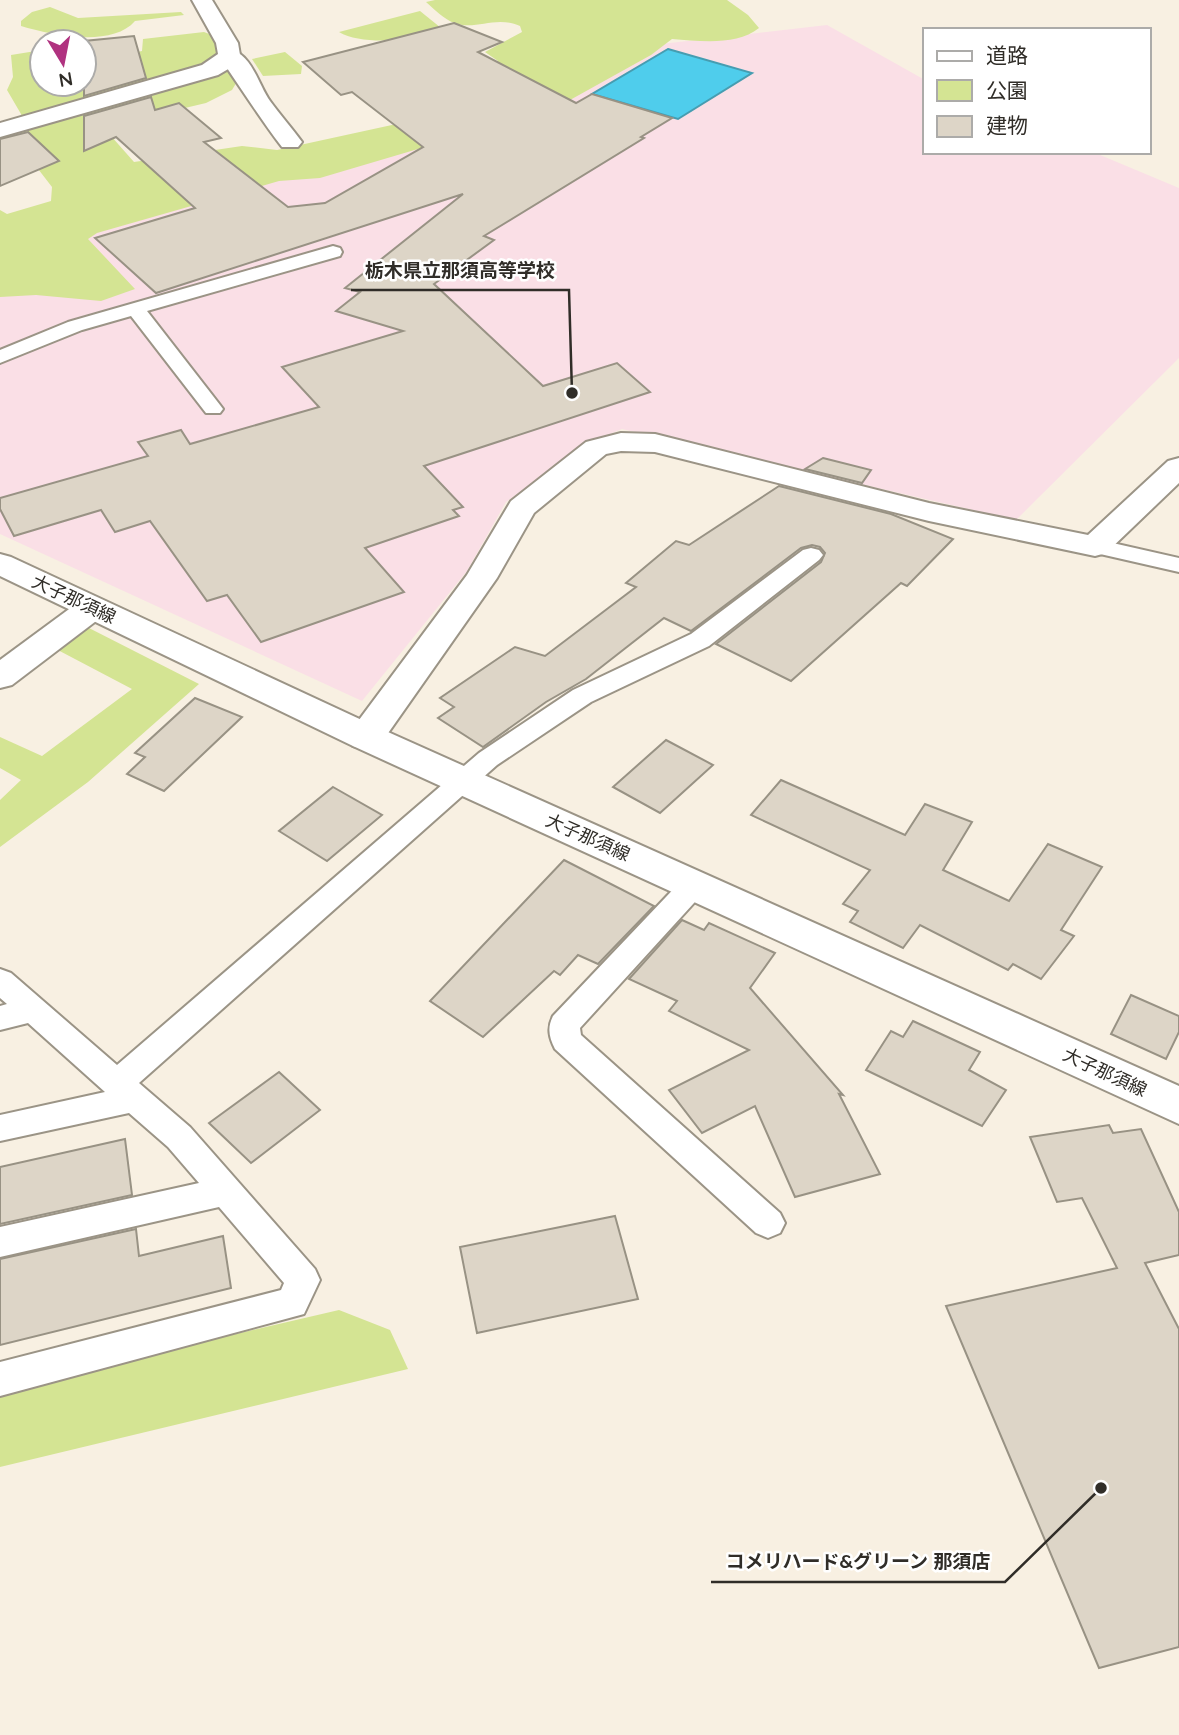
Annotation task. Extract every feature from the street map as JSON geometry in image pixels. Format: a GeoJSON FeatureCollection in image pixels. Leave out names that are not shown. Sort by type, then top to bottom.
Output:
{"type":"FeatureCollection","features":[{"type":"Feature","properties":{"kind":"street"},"geometry":{"type":"LineString","coordinates":[[202,0],[227,43],[229,55],[240,66],[258,100],[290,142]]}},
{"type":"Feature","properties":{"kind":"street"},"geometry":{"type":"LineString","coordinates":[[0,130],[210,70],[222,64],[229,55]]}},
{"type":"Feature","properties":{"kind":"street"},"geometry":{"type":"LineString","coordinates":[[366,737],[481,578],[522,508],[596,448],[621,442],[655,443],[896,502],[1095,546],[1179,467]]}},
{"type":"Feature","properties":{"kind":"street","name":"大子那須線"},"geometry":{"type":"LineString","coordinates":[[0,564],[366,737],[1179,1106]]}},
{"type":"Feature","properties":{"kind":"street"},"geometry":{"type":"LineString","coordinates":[[0,677],[92,608]]}},
{"type":"Feature","properties":{"kind":"lane"},"geometry":{"type":"LineString","coordinates":[[0,357],[75,326],[333,252]]}},
{"type":"Feature","properties":{"kind":"lane"},"geometry":{"type":"LineString","coordinates":[[135,309],[214,409]]}},
{"type":"Feature","properties":{"kind":"lane"},"geometry":{"type":"LineString","coordinates":[[1095,546],[1179,565]]}},
{"type":"Feature","properties":{"kind":"lane"},"geometry":{"type":"LineString","coordinates":[[0,1128],[128,1090],[461,780],[488,758],[582,696],[699,640],[811,555]]}},
{"type":"Feature","properties":{"kind":"lane"},"geometry":{"type":"LineString","coordinates":[[694,884],[564,1025],[566,1040],[768,1223]]}},
{"type":"Feature","properties":{"kind":"lane"},"geometry":{"type":"LineString","coordinates":[[0,981],[179,1137],[303,1280],[292,1303],[0,1379]]}},
{"type":"Feature","properties":{"kind":"lane"},"geometry":{"type":"LineString","coordinates":[[0,1018],[34,1010]]}},
{"type":"Feature","properties":{"kind":"lane"},"geometry":{"type":"LineString","coordinates":[[0,1242],[227,1191]]}},
{"type":"Feature","properties":{"kind":"shaded area"},"geometry":{"type":"Polygon","coordinates":[[[827,25],[923,79],[923,154],[1098,154],[1179,188],[1179,358],[1016,520],[622,429],[588,443],[506,502],[467,571],[362,701],[0,534],[0,274],[61,236],[387,143],[556,56],[827,25]]]}},
{"type":"Feature","properties":{"kind":"green space"},"geometry":{"type":"Polygon","coordinates":[[[727,0],[748,15],[759,28],[740,38],[729,40],[672,39],[651,55],[570,100],[516,120],[320,178],[279,181],[97,233],[88,239],[135,289],[101,301],[36,295],[0,297],[0,210],[7,214],[51,201],[52,187],[35,165],[45,158],[19,132],[23,127],[21,114],[7,90],[13,77],[11,55],[28,52],[28,98],[98,98],[98,61],[142,51],[143,39],[204,32],[212,35],[238,80],[232,90],[206,103],[109,126],[111,136],[134,162],[242,146],[277,150],[470,108],[453,75],[498,61],[485,52],[522,32],[520,26],[502,22],[470,25],[454,23],[426,2],[727,0]]]}},
{"type":"Feature","properties":{"kind":"green space"},"geometry":{"type":"Polygon","coordinates":[[[50,7],[78,18],[181,12],[184,15],[135,21],[125,29],[98,37],[98,28],[21,26],[21,21],[32,12],[50,7]]]}},
{"type":"Feature","properties":{"kind":"green space"},"geometry":{"type":"Polygon","coordinates":[[[420,11],[446,32],[407,39],[377,40],[350,37],[339,32],[420,11]]]}},
{"type":"Feature","properties":{"kind":"green space"},"geometry":{"type":"Polygon","coordinates":[[[285,52],[302,66],[301,74],[263,76],[252,59],[285,52]]]}},
{"type":"Feature","properties":{"kind":"green space"},"geometry":{"type":"Polygon","coordinates":[[[87,627],[199,684],[88,782],[0,847],[0,800],[21,780],[0,768],[0,737],[42,756],[132,689],[54,648],[87,627]]]}},
{"type":"Feature","properties":{"kind":"green space"},"geometry":{"type":"Polygon","coordinates":[[[339,1310],[390,1330],[408,1369],[0,1467],[0,1389],[339,1310]]]}},
{"type":"Feature","properties":{"kind":"water"},"geometry":{"type":"Polygon","coordinates":[[[668,49],[752,73],[678,119],[592,94],[668,49]]]}},
{"type":"Feature","properties":{"kind":"building"},"geometry":{"type":"Polygon","coordinates":[[[454,23],[502,42],[478,52],[576,103],[592,94],[672,118],[484,236],[494,240],[434,284],[543,386],[617,363],[650,392],[424,466],[463,507],[453,510],[459,516],[365,548],[404,592],[261,642],[227,595],[207,601],[150,521],[115,532],[101,510],[14,536],[0,509],[0,498],[148,456],[138,442],[181,430],[190,444],[319,407],[282,367],[403,331],[336,311],[360,292],[345,288],[463,194],[156,293],[95,238],[195,208],[116,137],[84,151],[84,116],[151,97],[155,110],[179,103],[221,138],[204,142],[288,207],[325,203],[423,147],[352,92],[341,95],[303,62],[454,23]]]}},
{"type":"Feature","properties":{"kind":"building"},"geometry":{"type":"Polygon","coordinates":[[[134,36],[146,78],[98,92],[98,40],[134,36]]]}},
{"type":"Feature","properties":{"kind":"building"},"geometry":{"type":"Polygon","coordinates":[[[28,132],[59,161],[0,186],[0,139],[28,132]]]}},
{"type":"Feature","properties":{"kind":"building"},"geometry":{"type":"Polygon","coordinates":[[[823,458],[871,470],[862,483],[805,469],[823,458]]]}},
{"type":"Feature","properties":{"kind":"building"},"geometry":{"type":"Polygon","coordinates":[[[779,486],[891,514],[953,539],[907,586],[901,583],[791,681],[716,644],[821,562],[825,553],[820,547],[812,545],[801,548],[691,631],[664,618],[586,679],[546,702],[483,747],[438,718],[454,707],[440,698],[515,647],[545,656],[636,587],[626,583],[676,541],[689,545],[779,486]]]}},
{"type":"Feature","properties":{"kind":"building"},"geometry":{"type":"Polygon","coordinates":[[[195,698],[242,717],[164,791],[127,774],[145,757],[135,753],[195,698]]]}},
{"type":"Feature","properties":{"kind":"building"},"geometry":{"type":"Polygon","coordinates":[[[666,740],[713,765],[660,813],[613,787],[666,740]]]}},
{"type":"Feature","properties":{"kind":"building"},"geometry":{"type":"Polygon","coordinates":[[[781,780],[905,835],[925,804],[972,822],[943,870],[1009,901],[1048,844],[1102,867],[1061,930],[1074,936],[1041,979],[1013,964],[1008,970],[920,925],[903,948],[850,922],[858,911],[843,904],[870,870],[751,815],[781,780]]]}},
{"type":"Feature","properties":{"kind":"building"},"geometry":{"type":"Polygon","coordinates":[[[333,787],[382,815],[327,861],[279,831],[333,787]]]}},
{"type":"Feature","properties":{"kind":"building"},"geometry":{"type":"Polygon","coordinates":[[[564,860],[654,906],[598,964],[578,955],[560,975],[554,971],[483,1037],[430,1001],[564,860]]]}},
{"type":"Feature","properties":{"kind":"building"},"geometry":{"type":"Polygon","coordinates":[[[682,920],[704,930],[709,923],[775,953],[750,988],[843,1095],[839,1094],[880,1174],[795,1197],[755,1106],[702,1133],[669,1090],[749,1050],[669,1011],[677,1001],[629,979],[682,920]]]}},
{"type":"Feature","properties":{"kind":"building"},"geometry":{"type":"Polygon","coordinates":[[[1131,995],[1179,1016],[1179,1032],[1166,1059],[1111,1034],[1131,995]]]}},
{"type":"Feature","properties":{"kind":"building"},"geometry":{"type":"Polygon","coordinates":[[[913,1021],[980,1052],[969,1070],[1006,1090],[982,1126],[866,1070],[891,1031],[903,1037],[913,1021]]]}},
{"type":"Feature","properties":{"kind":"building"},"geometry":{"type":"Polygon","coordinates":[[[279,1072],[320,1110],[251,1163],[209,1123],[279,1072]]]}},
{"type":"Feature","properties":{"kind":"building"},"geometry":{"type":"Polygon","coordinates":[[[1109,1125],[1113,1133],[1141,1129],[1179,1212],[1179,1255],[1145,1263],[1179,1329],[1179,1647],[1099,1668],[946,1306],[1117,1268],[1082,1198],[1057,1202],[1030,1137],[1109,1125]]]}},
{"type":"Feature","properties":{"kind":"building"},"geometry":{"type":"Polygon","coordinates":[[[125,1139],[132,1195],[0,1224],[0,1167],[125,1139]]]}},
{"type":"Feature","properties":{"kind":"building"},"geometry":{"type":"Polygon","coordinates":[[[615,1216],[638,1299],[477,1333],[460,1247],[615,1216]]]}},
{"type":"Feature","properties":{"kind":"building"},"geometry":{"type":"Polygon","coordinates":[[[136,1229],[139,1256],[223,1236],[231,1288],[0,1345],[0,1259],[136,1229]]]}},
{"type":"Feature","properties":{"kind":"place","name":"栃木県立那須高等学校"},"geometry":{"type":"Point","coordinates":[572,393]}},
{"type":"Feature","properties":{"kind":"place","name":"コメリハード&グリーン 那須店"},"geometry":{"type":"Point","coordinates":[1101,1488]}}]}
